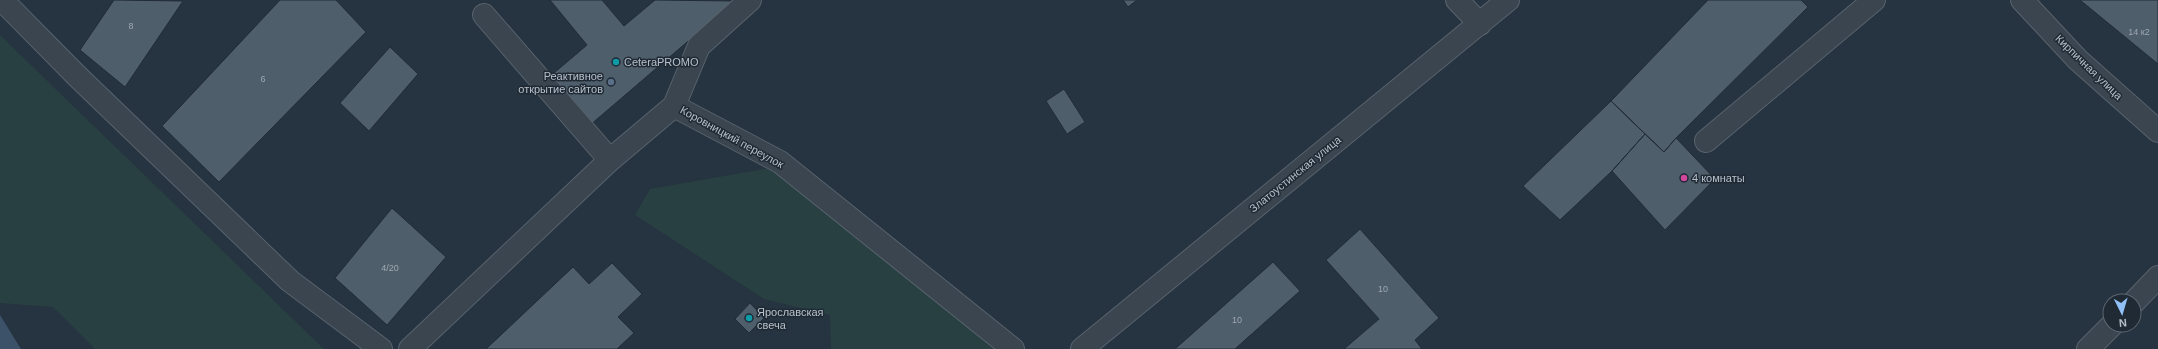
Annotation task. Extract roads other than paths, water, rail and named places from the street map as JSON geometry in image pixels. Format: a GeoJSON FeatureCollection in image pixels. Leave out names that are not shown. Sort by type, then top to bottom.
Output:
{"type":"FeatureCollection","features":[{"type":"Feature","properties":{"kind":"street"},"geometry":{"type":"LineString","coordinates":[[2,0],[77,76],[290,281],[381,349]]}},
{"type":"Feature","properties":{"kind":"street"},"geometry":{"type":"LineString","coordinates":[[674,106],[699,46],[750,0]]}},
{"type":"Feature","properties":{"kind":"street"},"geometry":{"type":"LineString","coordinates":[[1457,0],[1480,24]]}},
{"type":"Feature","properties":{"kind":"street","name":"Златоустинская улица"},"geometry":{"type":"LineString","coordinates":[[1082,349],[1508,0]]}},
{"type":"Feature","properties":{"kind":"street"},"geometry":{"type":"LineString","coordinates":[[1706,141],[1874,0]]}},
{"type":"Feature","properties":{"kind":"street","name":"Кирпичная улица"},"geometry":{"type":"LineString","coordinates":[[2022,0],[2078,60],[2158,131]]}},
{"type":"Feature","properties":{"kind":"street"},"geometry":{"type":"LineString","coordinates":[[484,15],[610,160]]}},
{"type":"Feature","properties":{"kind":"street","name":"Коровницкий переулок"},"geometry":{"type":"LineString","coordinates":[[410,349],[610,160],[674,106],[780,162],[1013,349]]}},
{"type":"Feature","properties":{"kind":"street"},"geometry":{"type":"LineString","coordinates":[[2142,294],[2158,277]]}},
{"type":"Feature","properties":{"kind":"street"},"geometry":{"type":"LineString","coordinates":[[2088,349],[2104,333]]}},
{"type":"Feature","properties":{"kind":"water"},"geometry":{"type":"Polygon","coordinates":[[[0,315],[21,349],[0,349],[0,315]]]}},
{"type":"Feature","properties":{"kind":"place","name":"CeteraPROMO"},"geometry":{"type":"Point","coordinates":[616,62]}},
{"type":"Feature","properties":{"kind":"place","name":"Реактивное открытие сайтов"},"geometry":{"type":"Point","coordinates":[611,82]}},
{"type":"Feature","properties":{"kind":"place","name":"4 комнаты"},"geometry":{"type":"Point","coordinates":[1684,178]}},
{"type":"Feature","properties":{"kind":"place","name":"Ярославская свеча"},"geometry":{"type":"Point","coordinates":[749,318]}}]}
